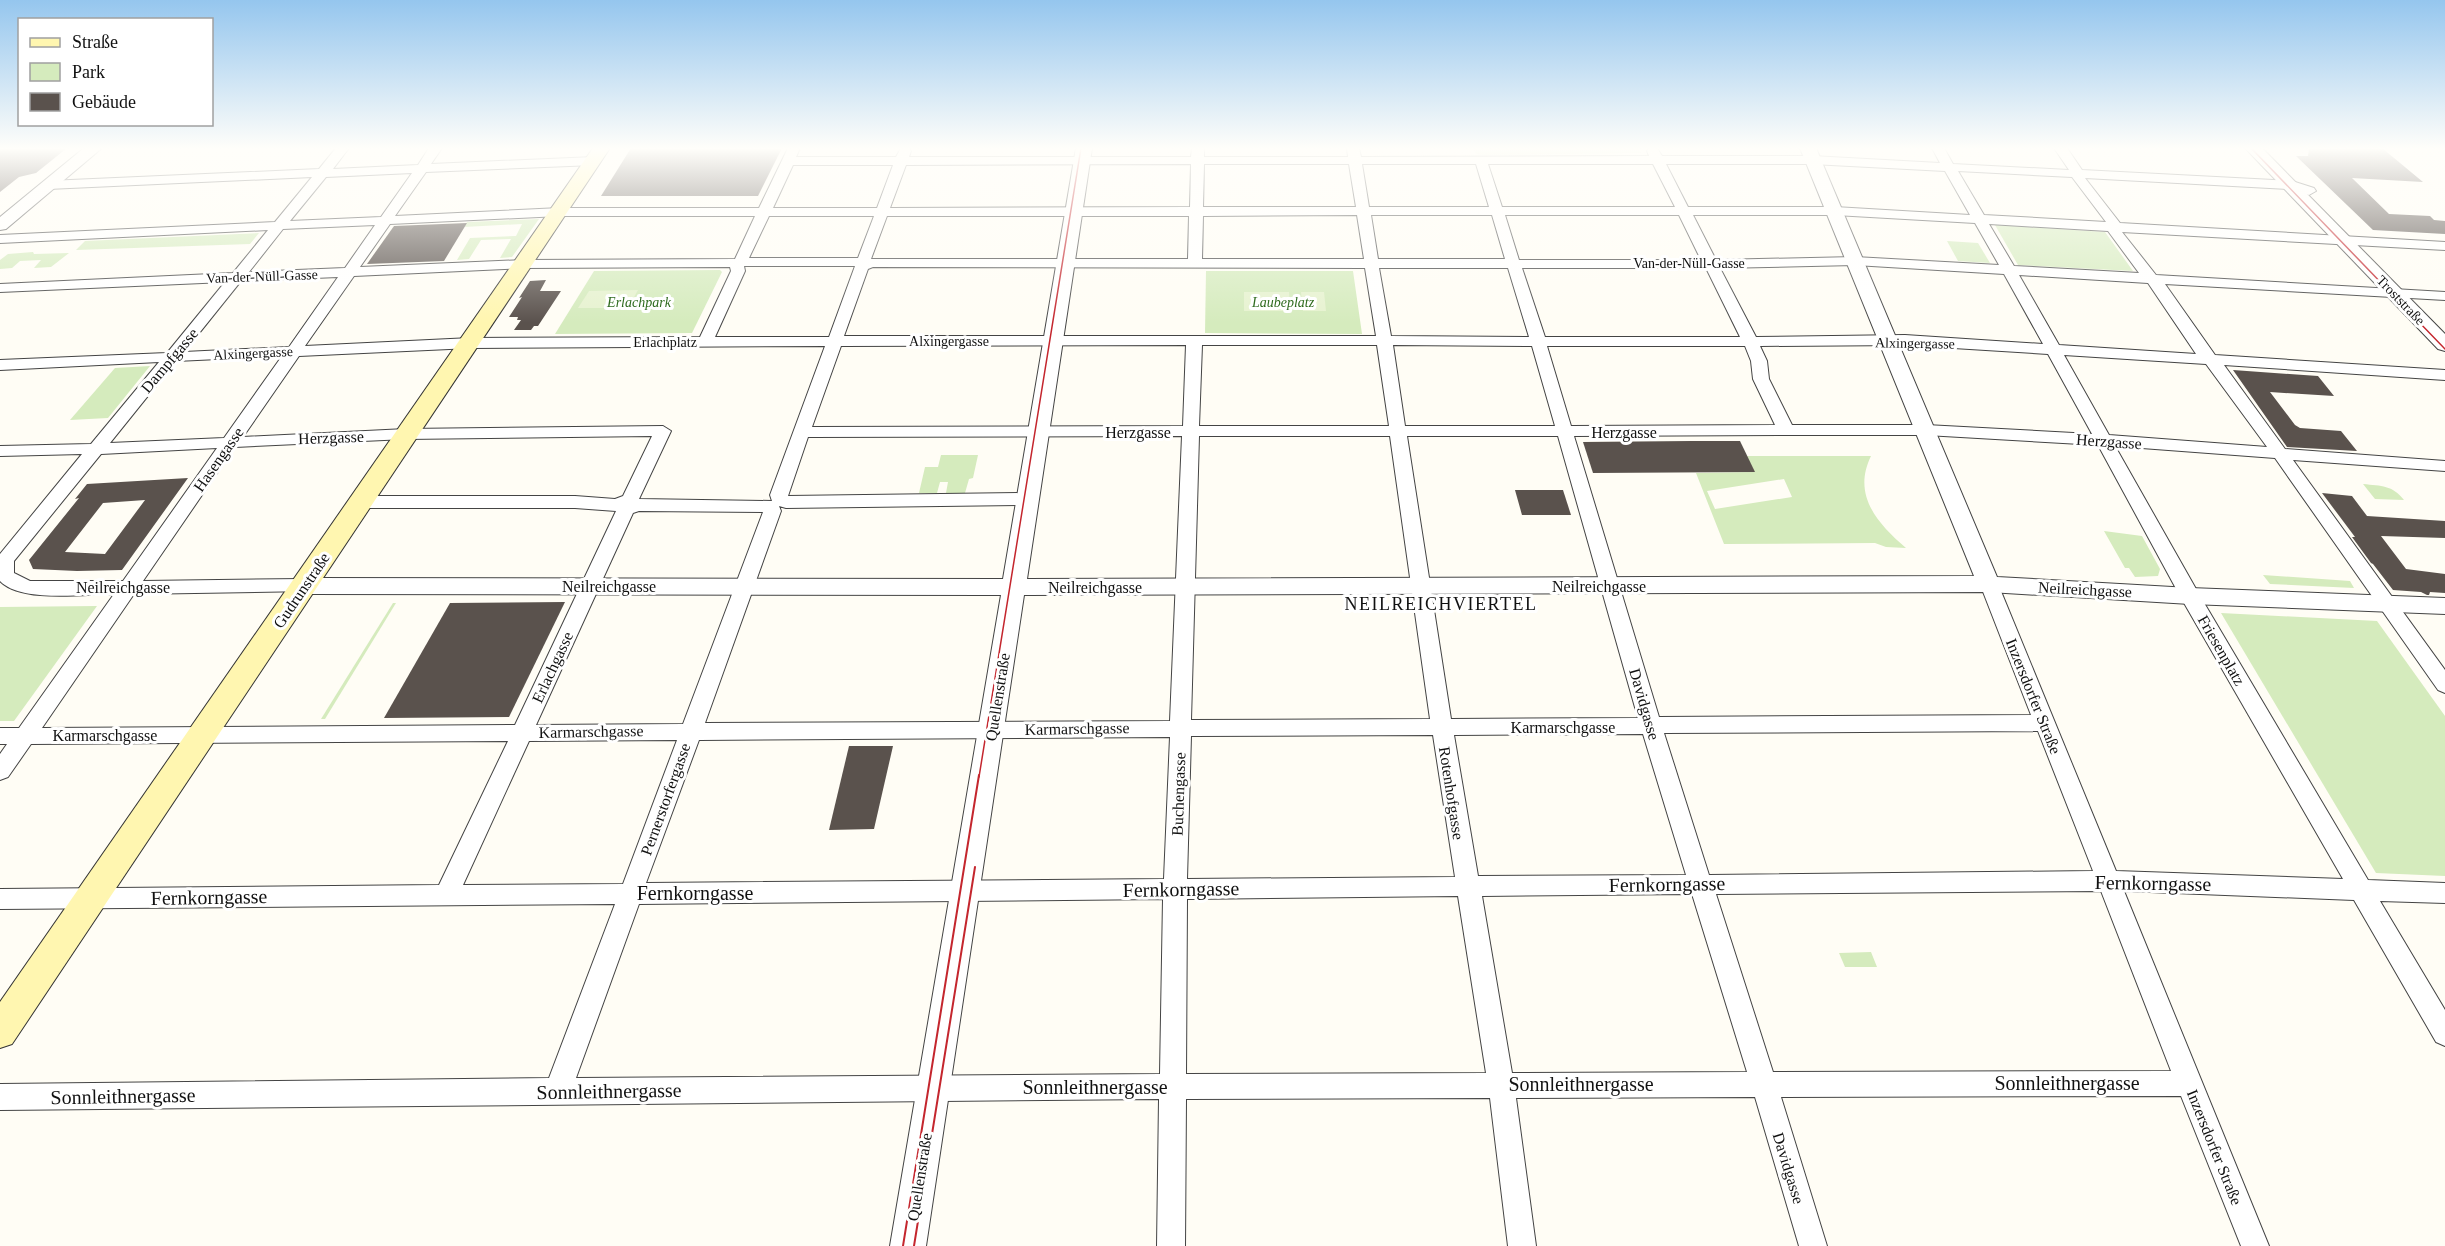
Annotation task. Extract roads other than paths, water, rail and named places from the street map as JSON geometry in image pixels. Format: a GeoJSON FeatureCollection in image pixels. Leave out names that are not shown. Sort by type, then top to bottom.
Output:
{"type":"FeatureCollection","features":[{"type":"Feature","properties":{"kind":"main road","name":"Gudrunstraße"},"geometry":{"type":"LineString","coordinates":[[0,1032],[406,434],[564,206]]}},
{"type":"Feature","properties":{"kind":"street"},"geometry":{"type":"LineString","coordinates":[[0,225],[23,206]]}},
{"type":"Feature","properties":{"kind":"street","name":"Dampfgasse"},"geometry":{"type":"LineString","coordinates":[[4,576],[5,560],[296,206]]}},
{"type":"Feature","properties":{"kind":"street","name":"Hasengasse"},"geometry":{"type":"LineString","coordinates":[[0,771],[396,206]]}},
{"type":"Feature","properties":{"kind":"street"},"geometry":{"type":"LineString","coordinates":[[767,206],[742,258],[744,262],[1370,263]]}},
{"type":"Feature","properties":{"kind":"street","name":"Pernerstorfergasse"},"geometry":{"type":"LineString","coordinates":[[557,1093],[779,495],[864,263],[882,206]]}},
{"type":"Feature","properties":{"kind":"street","name":"Quellenstraße"},"geometry":{"type":"LineString","coordinates":[[908,1246],[993,729],[1027,499],[1075,206]]}},
{"type":"Feature","properties":{"kind":"street"},"geometry":{"type":"LineString","coordinates":[[1195,206],[1196,263]]}},
{"type":"Feature","properties":{"kind":"street"},"geometry":{"type":"LineString","coordinates":[[1194,342],[1384,340],[1362,206]]}},
{"type":"Feature","properties":{"kind":"street","name":"Davidgasse"},"geometry":{"type":"LineString","coordinates":[[1495,206],[1538,340],[1563,432],[1612,586],[1651,727],[1699,884],[1764,1083],[1813,1246]]}},
{"type":"Feature","properties":{"kind":"street"},"geometry":{"type":"LineString","coordinates":[[1682,206],[1750,341],[1759,361],[1761,379],[1787,432]]}},
{"type":"Feature","properties":{"kind":"street","name":"Inzersdorfer Straße"},"geometry":{"type":"LineString","coordinates":[[1833,206],[2046,723],[2255,1246]]}},
{"type":"Feature","properties":{"kind":"street"},"geometry":{"type":"LineString","coordinates":[[1971,206],[2190,596]]}},
{"type":"Feature","properties":{"kind":"street"},"geometry":{"type":"LineString","coordinates":[[2101,206],[2112,220],[2115,232],[2160,286],[2185,328],[2354,555],[2386,604],[2445,685]]}},
{"type":"Feature","properties":{"kind":"street","name":"Troststraße"},"geometry":{"type":"LineString","coordinates":[[2310,206],[2445,345]]}},
{"type":"Feature","properties":{"kind":"street","name":"Troststraße"},"geometry":{"type":"LineString","coordinates":[[2321,206],[2350,245]]}},
{"type":"Feature","properties":{"kind":"street"},"geometry":{"type":"LineString","coordinates":[[0,239],[560,212],[1835,211],[2114,226],[2350,245],[2445,246]]}},
{"type":"Feature","properties":{"kind":"street","name":"Van-der-Nüll-Gasse"},"geometry":{"type":"LineString","coordinates":[[1370,263],[1709,264],[1855,261],[2152,279]]}},
{"type":"Feature","properties":{"kind":"street","name":"Van-der-Nüll-Gasse"},"geometry":{"type":"LineString","coordinates":[[0,288],[524,264]]}},
{"type":"Feature","properties":{"kind":"street","name":"Erlachplatz"},"geometry":{"type":"LineString","coordinates":[[471,343],[705,342],[738,271],[737,265],[524,264]]}},
{"type":"Feature","properties":{"kind":"street"},"geometry":{"type":"LineString","coordinates":[[2152,279],[2445,296]]}},
{"type":"Feature","properties":{"kind":"street","name":"Alxingergasse"},"geometry":{"type":"LineString","coordinates":[[705,342],[1053,340],[1194,342]]}},
{"type":"Feature","properties":{"kind":"street","name":"Alxingergasse"},"geometry":{"type":"LineString","coordinates":[[1384,340],[1905,340],[2445,375]]}},
{"type":"Feature","properties":{"kind":"street","name":"Rotenhofgasse"},"geometry":{"type":"LineString","coordinates":[[1384,340],[1467,887],[1501,1084],[1522,1246]]}},
{"type":"Feature","properties":{"kind":"street","name":"Buchengasse"},"geometry":{"type":"LineString","coordinates":[[1171,1246],[1175,889],[1194,342]]}},
{"type":"Feature","properties":{"kind":"street","name":"Alxingergasse"},"geometry":{"type":"LineString","coordinates":[[0,365],[471,343]]}},
{"type":"Feature","properties":{"kind":"street","name":"Herzgasse"},"geometry":{"type":"LineString","coordinates":[[801,432],[1926,430],[2104,440],[2445,466]]}},
{"type":"Feature","properties":{"kind":"street","name":"Herzgasse"},"geometry":{"type":"LineString","coordinates":[[0,451],[96,449],[406,434],[663,431]]}},
{"type":"Feature","properties":{"kind":"street","name":"Erlachgasse"},"geometry":{"type":"LineString","coordinates":[[447,894],[626,505],[663,431]]}},
{"type":"Feature","properties":{"kind":"street"},"geometry":{"type":"LineString","coordinates":[[360,502],[638,505],[1027,499]]}},
{"type":"Feature","properties":{"kind":"street","name":"Neilreichgasse"},"geometry":{"type":"LineString","coordinates":[[4,576],[9,582],[29,588],[303,586],[1420,587],[1989,584],[2190,596]]}},
{"type":"Feature","properties":{"kind":"street","name":"Friesenplatz"},"geometry":{"type":"LineString","coordinates":[[2190,596],[2386,604]]}},
{"type":"Feature","properties":{"kind":"street","name":"Friesenplatz"},"geometry":{"type":"LineString","coordinates":[[2190,596],[2445,1034]]}},
{"type":"Feature","properties":{"kind":"street"},"geometry":{"type":"LineString","coordinates":[[2386,604],[2445,606]]}},
{"type":"Feature","properties":{"kind":"street","name":"Karmarschgasse"},"geometry":{"type":"LineString","coordinates":[[0,735],[2046,723]]}},
{"type":"Feature","properties":{"kind":"street","name":"Fernkorngasse"},"geometry":{"type":"LineString","coordinates":[[0,899],[2109,881],[2362,889]]}},
{"type":"Feature","properties":{"kind":"street"},"geometry":{"type":"LineString","coordinates":[[2362,889],[2445,893]]}},
{"type":"Feature","properties":{"kind":"street","name":"Sonnleithnergasse"},"geometry":{"type":"LineString","coordinates":[[0,1097],[391,1092],[557,1093],[934,1087],[2190,1083]]}},
{"type":"Feature","properties":{"kind":"tram line"},"geometry":{"type":"LineString","coordinates":[[979,777],[1072,206]]}},
{"type":"Feature","properties":{"kind":"tram line"},"geometry":{"type":"LineString","coordinates":[[2307,206],[2445,349]]}},
{"type":"Feature","properties":{"kind":"tram line"},"geometry":{"type":"LineString","coordinates":[[903,1246],[979,775]]}},
{"type":"Feature","properties":{"kind":"tram line"},"geometry":{"type":"LineString","coordinates":[[914,1246],[975,867]]}},
{"type":"Feature","properties":{"kind":"district","name":"NEILREICHVIERTEL"},"geometry":{"type":"Point","coordinates":[1441,604]}},
{"type":"Feature","properties":{"kind":"park label","name":"Erlachpark"},"geometry":{"type":"Point","coordinates":[639,302]}},
{"type":"Feature","properties":{"kind":"park label","name":"Laubeplatz"},"geometry":{"type":"Point","coordinates":[1283,302]}}]}
